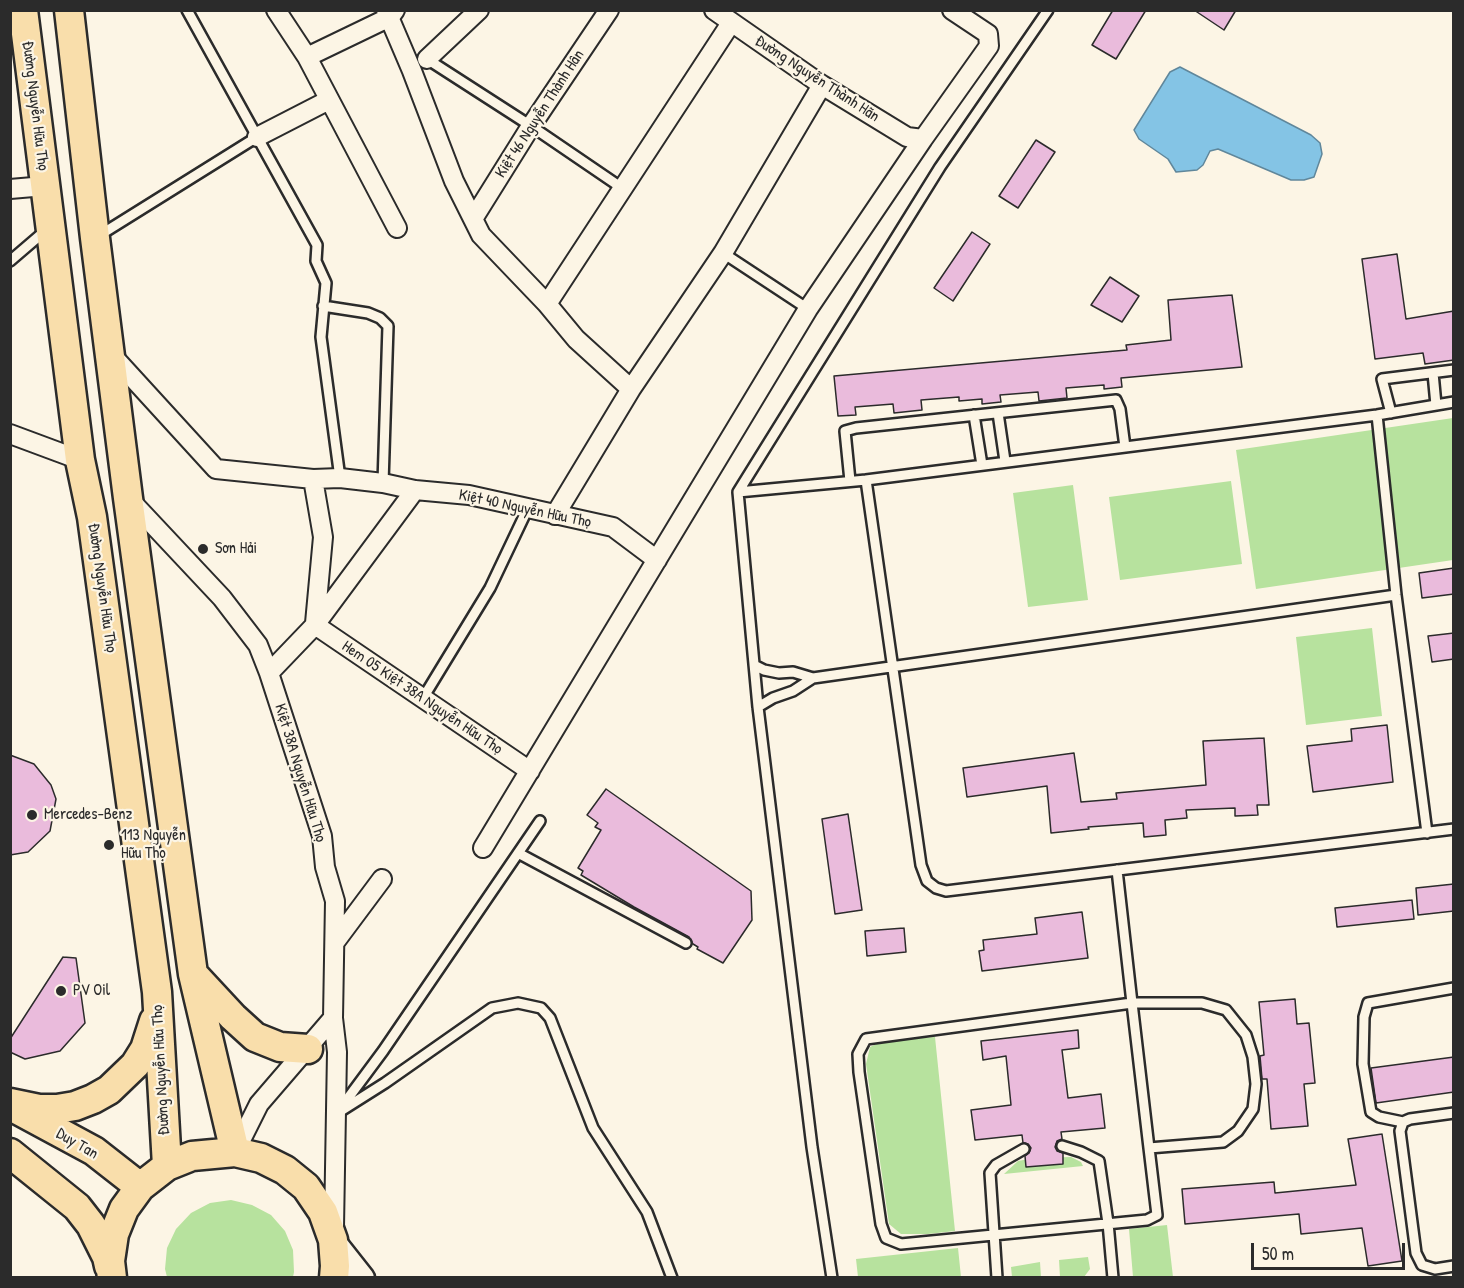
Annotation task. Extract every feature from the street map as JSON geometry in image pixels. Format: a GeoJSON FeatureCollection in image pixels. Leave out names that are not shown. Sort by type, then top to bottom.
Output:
{"type":"FeatureCollection","features":[{"type":"Feature","properties":{"kind":"main road","name":"Đường Nguyễn Hữu Thọ"},"geometry":{"type":"LineString","coordinates":[[23,10],[80,460],[92,517],[157,992],[167,1166]]}},
{"type":"Feature","properties":{"kind":"main road"},"geometry":{"type":"LineString","coordinates":[[69,10],[128,498],[193,974],[235,1152]]}},
{"type":"Feature","properties":{"kind":"main road"},"geometry":{"type":"LineString","coordinates":[[193,974],[255,1037],[280,1047],[308,1049]]}},
{"type":"Feature","properties":{"kind":"main road"},"geometry":{"type":"LineString","coordinates":[[10,1104],[39,1109],[57,1109],[84,1102],[109,1090],[135,1065],[145,1049],[154,1022],[157,992]]}},
{"type":"Feature","properties":{"kind":"main road","name":"Duy Tan"},"geometry":{"type":"LineString","coordinates":[[10,1104],[94,1151],[140,1187]]}},
{"type":"Feature","properties":{"kind":"main road"},"geometry":{"type":"LineString","coordinates":[[112,1278],[110,1261],[114,1234],[124,1209],[140,1187],[167,1166],[192,1156],[235,1152],[261,1158],[285,1170],[306,1187],[323,1212],[333,1240],[334,1278]]}},
{"type":"Feature","properties":{"kind":"main road"},"geometry":{"type":"LineString","coordinates":[[10,1153],[77,1207],[91,1225],[107,1257],[112,1278]]}},
{"type":"Feature","properties":{"kind":"street"},"geometry":{"type":"LineString","coordinates":[[276,10],[307,57],[397,228]]}},
{"type":"Feature","properties":{"kind":"street"},"geometry":{"type":"LineString","coordinates":[[427,59],[479,10]]}},
{"type":"Feature","properties":{"kind":"street","name":"Kiệt 46 Nguyễn Thành Hân"},"geometry":{"type":"LineString","coordinates":[[472,219],[609,10]]}},
{"type":"Feature","properties":{"kind":"street","name":"Đường Nguyễn Thành Hãn"},"geometry":{"type":"LineString","coordinates":[[714,10],[822,85],[906,137],[923,139]]}},
{"type":"Feature","properties":{"kind":"street"},"geometry":{"type":"LineString","coordinates":[[483,848],[808,309],[989,46],[988,34],[952,10]]}},
{"type":"Feature","properties":{"kind":"street"},"geometry":{"type":"LineString","coordinates":[[307,57],[390,13],[454,181],[481,235],[547,304],[576,339],[631,389]]}},
{"type":"Feature","properties":{"kind":"street"},"geometry":{"type":"LineString","coordinates":[[547,304],[731,23]]}},
{"type":"Feature","properties":{"kind":"street"},"geometry":{"type":"LineString","coordinates":[[555,514],[631,389],[723,253],[822,85]]}},
{"type":"Feature","properties":{"kind":"street"},"geometry":{"type":"LineString","coordinates":[[257,137],[329,100]]}},
{"type":"Feature","properties":{"kind":"street"},"geometry":{"type":"LineString","coordinates":[[10,189],[45,186]]}},
{"type":"Feature","properties":{"kind":"street","name":"Kiệt 40 Nguyễn Hữu Thọ"},"geometry":{"type":"LineString","coordinates":[[110,353],[216,469],[313,479],[340,478],[416,490],[469,495],[613,527],[657,561]]}},
{"type":"Feature","properties":{"kind":"street"},"geometry":{"type":"LineString","coordinates":[[10,435],[80,460]]}},
{"type":"Feature","properties":{"kind":"street"},"geometry":{"type":"LineString","coordinates":[[313,479],[322,537],[315,625]]}},
{"type":"Feature","properties":{"kind":"street"},"geometry":{"type":"LineString","coordinates":[[269,673],[315,625],[416,490]]}},
{"type":"Feature","properties":{"kind":"street","name":"Kiệt 38A Nguyễn Hữu Thọ"},"geometry":{"type":"LineString","coordinates":[[128,498],[222,598],[258,645],[322,836],[325,867],[334,901],[333,1018],[337,1052],[333,1240]]}},
{"type":"Feature","properties":{"kind":"street","name":"Hem 05 Kiệt 38A Nguyễn Hữu Thọ"},"geometry":{"type":"LineString","coordinates":[[315,625],[530,771]]}},
{"type":"Feature","properties":{"kind":"street"},"geometry":{"type":"LineString","coordinates":[[334,942],[382,879]]}},
{"type":"Feature","properties":{"kind":"street"},"geometry":{"type":"LineString","coordinates":[[235,1152],[259,1104],[333,1018]]}},
{"type":"Feature","properties":{"kind":"street"},"geometry":{"type":"LineString","coordinates":[[333,1240],[363,1278]]}},
{"type":"Feature","properties":{"kind":"lane"},"geometry":{"type":"LineString","coordinates":[[187,10],[317,245],[316,261],[326,283],[321,337],[340,478]]}},
{"type":"Feature","properties":{"kind":"lane"},"geometry":{"type":"LineString","coordinates":[[832,1278],[812,1146],[758,707],[738,492],[940,167],[1048,10]]}},
{"type":"Feature","properties":{"kind":"lane"},"geometry":{"type":"LineString","coordinates":[[427,59],[622,188]]}},
{"type":"Feature","properties":{"kind":"lane"},"geometry":{"type":"LineString","coordinates":[[95,238],[257,137]]}},
{"type":"Feature","properties":{"kind":"lane"},"geometry":{"type":"LineString","coordinates":[[10,261],[50,227]]}},
{"type":"Feature","properties":{"kind":"lane"},"geometry":{"type":"LineString","coordinates":[[723,253],[808,309]]}},
{"type":"Feature","properties":{"kind":"lane"},"geometry":{"type":"LineString","coordinates":[[323,306],[368,314],[380,318],[388,327],[383,483]]}},
{"type":"Feature","properties":{"kind":"lane"},"geometry":{"type":"LineString","coordinates":[[1391,413],[1382,379],[1454,370]]}},
{"type":"Feature","properties":{"kind":"lane"},"geometry":{"type":"LineString","coordinates":[[1433,373],[1436,405]]}},
{"type":"Feature","properties":{"kind":"lane"},"geometry":{"type":"LineString","coordinates":[[850,481],[845,431],[856,428],[1116,400],[1120,409],[1125,447]]}},
{"type":"Feature","properties":{"kind":"lane"},"geometry":{"type":"LineString","coordinates":[[738,492],[866,480],[1377,415],[1454,402]]}},
{"type":"Feature","properties":{"kind":"lane"},"geometry":{"type":"LineString","coordinates":[[998,413],[1005,461]]}},
{"type":"Feature","properties":{"kind":"lane"},"geometry":{"type":"LineString","coordinates":[[974,415],[982,465]]}},
{"type":"Feature","properties":{"kind":"lane"},"geometry":{"type":"LineString","coordinates":[[1377,415],[1396,595],[1427,833]]}},
{"type":"Feature","properties":{"kind":"lane"},"geometry":{"type":"LineString","coordinates":[[866,480],[921,865],[927,881],[936,888],[946,891],[1454,829]]}},
{"type":"Feature","properties":{"kind":"lane"},"geometry":{"type":"LineString","coordinates":[[423,698],[490,588],[528,508]]}},
{"type":"Feature","properties":{"kind":"lane"},"geometry":{"type":"LineString","coordinates":[[754,666],[764,670],[779,673],[793,672],[813,678],[1396,595]]}},
{"type":"Feature","properties":{"kind":"lane"},"geometry":{"type":"LineString","coordinates":[[758,707],[773,698],[793,691],[813,678]]}},
{"type":"Feature","properties":{"kind":"lane"},"geometry":{"type":"LineString","coordinates":[[336,1114],[383,1052],[540,821]]}},
{"type":"Feature","properties":{"kind":"lane"},"geometry":{"type":"LineString","coordinates":[[518,853],[686,943]]}},
{"type":"Feature","properties":{"kind":"lane"},"geometry":{"type":"LineString","coordinates":[[1117,870],[1132,1003],[1149,1148],[1157,1215],[1147,1220],[901,1244],[886,1238],[881,1224],[859,1072],[858,1054],[866,1039],[1132,1003],[1202,1004],[1226,1010],[1246,1035],[1253,1057],[1256,1084],[1253,1109],[1238,1131],[1223,1142],[1149,1148]]}},
{"type":"Feature","properties":{"kind":"lane"},"geometry":{"type":"LineString","coordinates":[[1454,988],[1368,1003],[1364,1017],[1363,1064],[1371,1112],[1379,1117],[1403,1122],[1454,1113]]}},
{"type":"Feature","properties":{"kind":"lane"},"geometry":{"type":"LineString","coordinates":[[336,1114],[385,1083],[492,1008],[518,1004],[541,1008],[550,1017],[593,1128],[647,1212],[672,1278]]}},
{"type":"Feature","properties":{"kind":"lane"},"geometry":{"type":"LineString","coordinates":[[1403,1122],[1400,1131],[1416,1253],[1422,1264],[1435,1269],[1454,1266]]}},
{"type":"Feature","properties":{"kind":"lane"},"geometry":{"type":"LineString","coordinates":[[1062,1146],[1099,1161],[1113,1278]]}},
{"type":"Feature","properties":{"kind":"lane"},"geometry":{"type":"LineString","coordinates":[[997,1278],[990,1173],[996,1165],[1024,1149]]}},
{"type":"Feature","properties":{"kind":"green space"},"geometry":{"type":"Polygon","coordinates":[[[1453,418],[1453,560],[1256,589],[1236,450],[1453,418]]]}},
{"type":"Feature","properties":{"kind":"green space"},"geometry":{"type":"Polygon","coordinates":[[[1231,481],[1242,564],[1120,580],[1109,497],[1231,481]]]}},
{"type":"Feature","properties":{"kind":"green space"},"geometry":{"type":"Polygon","coordinates":[[[1073,485],[1088,600],[1028,607],[1013,493],[1073,485]]]}},
{"type":"Feature","properties":{"kind":"green space"},"geometry":{"type":"Polygon","coordinates":[[[1372,628],[1382,716],[1306,725],[1296,637],[1372,628]]]}},
{"type":"Feature","properties":{"kind":"green space"},"geometry":{"type":"Polygon","coordinates":[[[935,1037],[955,1231],[901,1234],[889,1224],[866,1064],[870,1047],[883,1041],[935,1037]]]}},
{"type":"Feature","properties":{"kind":"green space"},"geometry":{"type":"Polygon","coordinates":[[[1071,1157],[1081,1162],[1083,1166],[1004,1174],[1018,1161],[1071,1157]]]}},
{"type":"Feature","properties":{"kind":"green space"},"geometry":{"type":"Polygon","coordinates":[[[231,1200],[252,1205],[271,1215],[285,1231],[293,1250],[293,1277],[167,1277],[165,1269],[167,1248],[176,1229],[191,1213],[210,1203],[231,1200]]]}},
{"type":"Feature","properties":{"kind":"green space"},"geometry":{"type":"Polygon","coordinates":[[[1167,1225],[1173,1277],[1133,1277],[1129,1229],[1167,1225]]]}},
{"type":"Feature","properties":{"kind":"green space"},"geometry":{"type":"Polygon","coordinates":[[[958,1248],[961,1277],[858,1277],[856,1259],[958,1248]]]}},
{"type":"Feature","properties":{"kind":"green space"},"geometry":{"type":"Polygon","coordinates":[[[1088,1257],[1090,1269],[1084,1277],[1060,1277],[1059,1260],[1088,1257]]]}},
{"type":"Feature","properties":{"kind":"green space"},"geometry":{"type":"Polygon","coordinates":[[[1040,1262],[1041,1277],[1012,1277],[1011,1267],[1040,1262]]]}},
{"type":"Feature","properties":{"kind":"water"},"geometry":{"type":"Polygon","coordinates":[[[1180,67],[1311,135],[1320,143],[1322,154],[1314,177],[1291,180],[1218,149],[1210,151],[1203,165],[1197,170],[1176,172],[1168,159],[1139,139],[1134,130],[1170,72],[1180,67]]]}},
{"type":"Feature","properties":{"kind":"building"},"geometry":{"type":"Polygon","coordinates":[[[1113,10],[1146,10],[1116,59],[1092,45],[1113,10]]]}},
{"type":"Feature","properties":{"kind":"building"},"geometry":{"type":"Polygon","coordinates":[[[1194,10],[1236,10],[1224,30],[1194,10]]]}},
{"type":"Feature","properties":{"kind":"building"},"geometry":{"type":"Polygon","coordinates":[[[1036,140],[1055,152],[1018,208],[999,196],[1036,140]]]}},
{"type":"Feature","properties":{"kind":"building"},"geometry":{"type":"Polygon","coordinates":[[[972,232],[990,244],[953,301],[934,288],[972,232]]]}},
{"type":"Feature","properties":{"kind":"building"},"geometry":{"type":"Polygon","coordinates":[[[1397,254],[1406,319],[1454,311],[1454,360],[1425,364],[1423,353],[1375,359],[1362,259],[1397,254]]]}},
{"type":"Feature","properties":{"kind":"building"},"geometry":{"type":"Polygon","coordinates":[[[1110,277],[1139,296],[1122,322],[1091,305],[1110,277]]]}},
{"type":"Feature","properties":{"kind":"building"},"geometry":{"type":"Polygon","coordinates":[[[1232,295],[1242,367],[1121,378],[1122,387],[1104,389],[1104,385],[1066,388],[1067,398],[1039,401],[1038,392],[1000,395],[1001,402],[982,404],[982,399],[959,401],[959,397],[921,400],[922,410],[894,413],[893,404],[855,407],[856,415],[838,416],[834,376],[1127,350],[1126,345],[1171,340],[1168,300],[1232,295]]]}},
{"type":"Feature","properties":{"kind":"building"},"geometry":{"type":"Polygon","coordinates":[[[1454,568],[1454,594],[1422,598],[1419,573],[1454,568]]]}},
{"type":"Feature","properties":{"kind":"building"},"geometry":{"type":"Polygon","coordinates":[[[1454,633],[1454,659],[1432,662],[1428,636],[1454,633]]]}},
{"type":"Feature","properties":{"kind":"building"},"geometry":{"type":"Polygon","coordinates":[[[1387,725],[1393,782],[1313,792],[1307,746],[1352,741],[1351,729],[1387,725]]]}},
{"type":"Feature","properties":{"kind":"building"},"geometry":{"type":"Polygon","coordinates":[[[1264,738],[1269,805],[1257,805],[1258,815],[1235,816],[1235,808],[1186,810],[1187,818],[1165,820],[1166,835],[1144,837],[1143,823],[1088,827],[1089,829],[1051,833],[1047,786],[967,797],[963,768],[1074,753],[1081,802],[1117,799],[1116,793],[1206,785],[1203,741],[1264,738]]]}},
{"type":"Feature","properties":{"kind":"building","name":"Mercedes-Benz"},"geometry":{"type":"Polygon","coordinates":[[[10,755],[34,764],[51,785],[56,799],[50,831],[28,852],[10,855],[10,755]]]}},
{"type":"Feature","properties":{"kind":"building"},"geometry":{"type":"Polygon","coordinates":[[[606,789],[751,891],[752,920],[723,963],[697,949],[698,947],[689,937],[581,875],[583,871],[578,868],[601,830],[595,827],[598,823],[587,815],[606,789]]]}},
{"type":"Feature","properties":{"kind":"building"},"geometry":{"type":"Polygon","coordinates":[[[848,814],[862,910],[835,914],[822,819],[848,814]]]}},
{"type":"Feature","properties":{"kind":"building"},"geometry":{"type":"Polygon","coordinates":[[[1454,884],[1454,911],[1418,915],[1416,888],[1454,884]]]}},
{"type":"Feature","properties":{"kind":"building"},"geometry":{"type":"Polygon","coordinates":[[[1412,900],[1414,919],[1337,927],[1335,908],[1412,900]]]}},
{"type":"Feature","properties":{"kind":"building"},"geometry":{"type":"Polygon","coordinates":[[[1082,912],[1088,958],[982,971],[979,951],[984,950],[983,940],[1037,934],[1035,918],[1082,912]]]}},
{"type":"Feature","properties":{"kind":"building"},"geometry":{"type":"Polygon","coordinates":[[[904,928],[906,952],[867,956],[865,931],[904,928]]]}},
{"type":"Feature","properties":{"kind":"building","name":"PV Oil"},"geometry":{"type":"Polygon","coordinates":[[[63,957],[76,958],[85,1023],[60,1051],[25,1059],[10,1052],[10,1039],[63,957]]]}},
{"type":"Feature","properties":{"kind":"building"},"geometry":{"type":"Polygon","coordinates":[[[1295,999],[1297,1024],[1309,1023],[1315,1083],[1304,1084],[1308,1126],[1271,1129],[1267,1079],[1262,1079],[1260,1056],[1264,1055],[1259,1002],[1295,999]]]}},
{"type":"Feature","properties":{"kind":"building"},"geometry":{"type":"Polygon","coordinates":[[[1078,1030],[1079,1048],[1062,1050],[1068,1098],[1101,1094],[1105,1128],[1061,1132],[1062,1139],[1057,1141],[1055,1147],[1057,1151],[1063,1153],[1063,1164],[1026,1167],[1025,1156],[1031,1148],[1028,1144],[1023,1143],[1022,1135],[975,1140],[971,1110],[1011,1105],[1006,1056],[983,1060],[981,1041],[1078,1030]]]}},
{"type":"Feature","properties":{"kind":"building"},"geometry":{"type":"Polygon","coordinates":[[[1454,1057],[1454,1092],[1376,1103],[1371,1068],[1454,1057]]]}},
{"type":"Feature","properties":{"kind":"building"},"geometry":{"type":"Polygon","coordinates":[[[1382,1134],[1402,1261],[1368,1266],[1362,1228],[1301,1234],[1299,1214],[1185,1224],[1182,1189],[1274,1182],[1275,1193],[1356,1185],[1348,1139],[1382,1134]]]}},
{"type":"Feature","properties":{"kind":"place","name":"Sơn Hải"},"geometry":{"type":"Point","coordinates":[203,549]}},
{"type":"Feature","properties":{"kind":"place","name":"Mercedes-Benz"},"geometry":{"type":"Point","coordinates":[32,815]}},
{"type":"Feature","properties":{"kind":"place","name":"113 Nguyễn Hữu Thọ"},"geometry":{"type":"Point","coordinates":[109,845]}},
{"type":"Feature","properties":{"kind":"place","name":"PV Oil"},"geometry":{"type":"Point","coordinates":[61,991]}}]}
